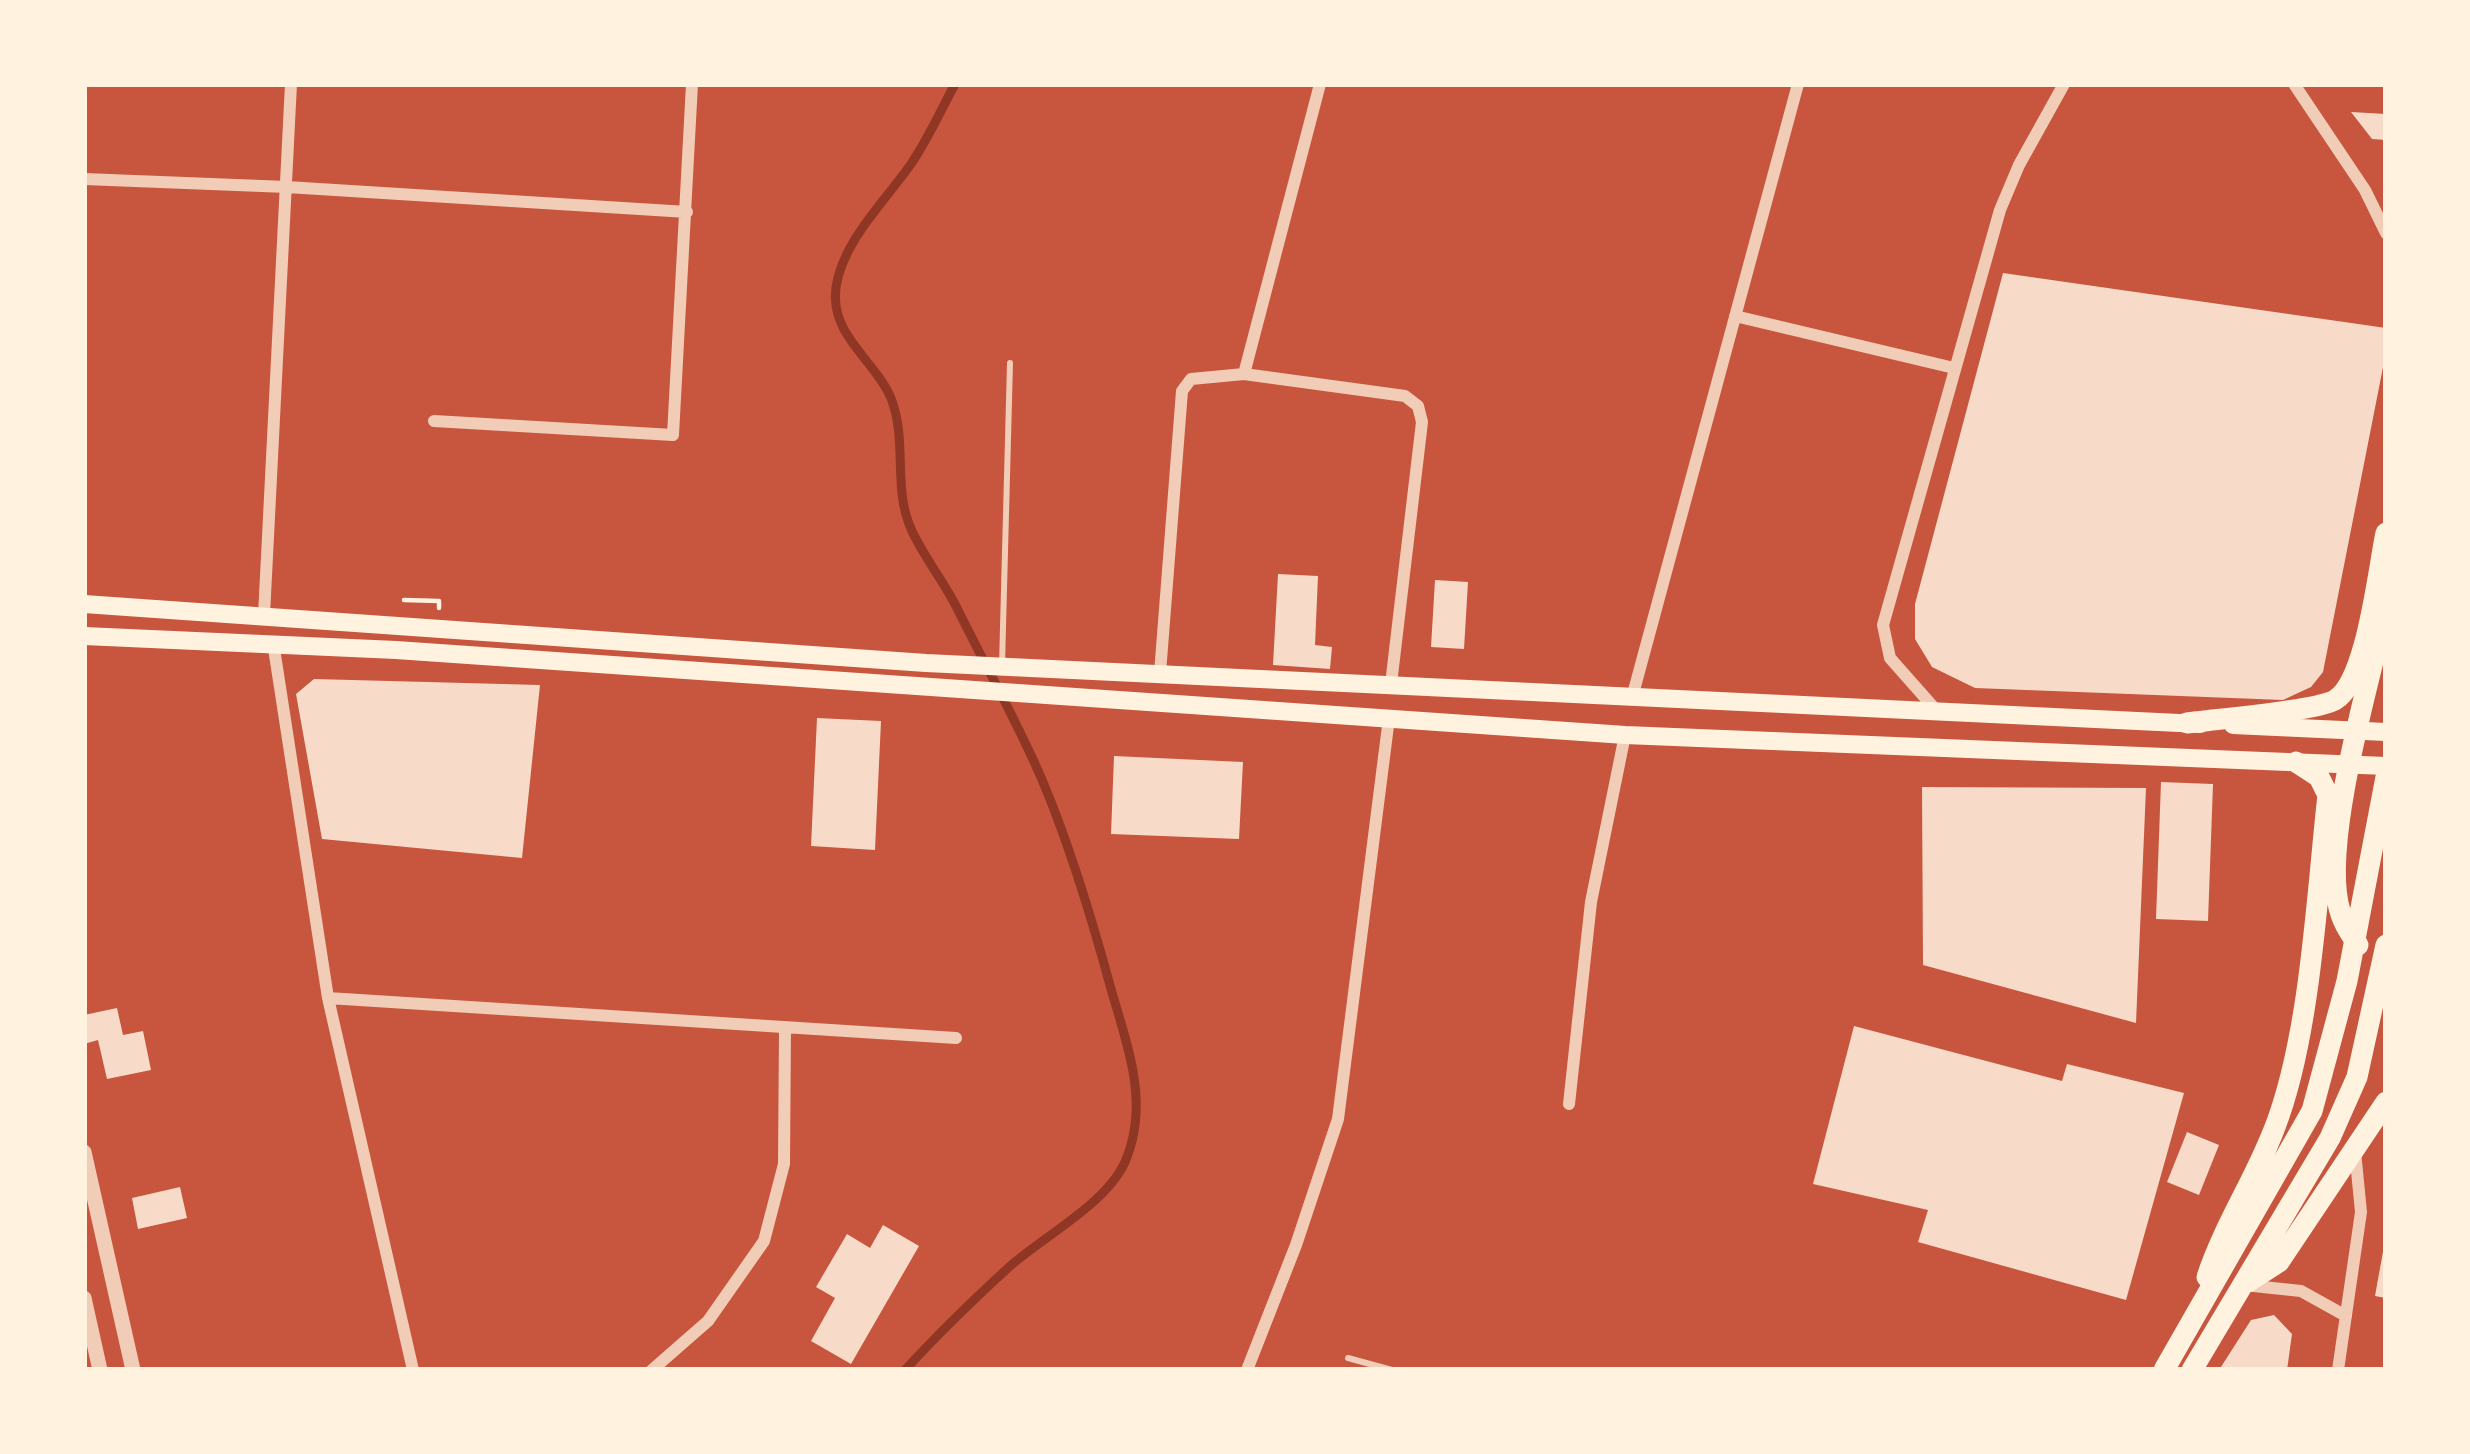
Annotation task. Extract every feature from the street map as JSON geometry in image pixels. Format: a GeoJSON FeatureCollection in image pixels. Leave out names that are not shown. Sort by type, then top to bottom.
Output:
{"type":"FeatureCollection","features":[{"type":"Feature","properties":{"kind":"highway"},"geometry":{"type":"LineString","coordinates":[[2187,723],[2324,704],[2345,692],[2358,664],[2386,533]]}},
{"type":"Feature","properties":{"kind":"highway"},"geometry":{"type":"LineString","coordinates":[[2386,609],[2345,797],[2336,887],[2345,926],[2360,947],[2386,968]]}},
{"type":"Feature","properties":{"kind":"highway"},"geometry":{"type":"LineString","coordinates":[[2192,1323],[2219,1241],[2255,1175],[2280,1115],[2295,1054],[2328,795],[2319,777],[2296,762]]}},
{"type":"Feature","properties":{"kind":"highway"},"geometry":{"type":"LineString","coordinates":[[2164,1370],[2312,1111],[2347,981],[2386,777]]}},
{"type":"Feature","properties":{"kind":"highway"},"geometry":{"type":"LineString","coordinates":[[2192,1370],[2330,1138],[2357,1077],[2386,945]]}},
{"type":"Feature","properties":{"kind":"highway"},"geometry":{"type":"LineString","coordinates":[[2243,1285],[2279,1262],[2386,1102]]}},
{"type":"Feature","properties":{"kind":"main road"},"geometry":{"type":"LineString","coordinates":[[84,604],[926,663],[2386,732]]}},
{"type":"Feature","properties":{"kind":"main road"},"geometry":{"type":"LineString","coordinates":[[84,636],[273,642],[1625,735],[2386,766]]}},
{"type":"Feature","properties":{"kind":"street"},"geometry":{"type":"LineString","coordinates":[[264,615],[291,84]]}},
{"type":"Feature","properties":{"kind":"street"},"geometry":{"type":"LineString","coordinates":[[434,421],[673,435],[692,84]]}},
{"type":"Feature","properties":{"kind":"street"},"geometry":{"type":"LineString","coordinates":[[1244,374],[1320,84]]}},
{"type":"Feature","properties":{"kind":"street"},"geometry":{"type":"LineString","coordinates":[[1633,694],[1798,84]]}},
{"type":"Feature","properties":{"kind":"street"},"geometry":{"type":"LineString","coordinates":[[1936,710],[1890,658],[1883,626],[2000,210],[2064,84]]}},
{"type":"Feature","properties":{"kind":"street"},"geometry":{"type":"LineString","coordinates":[[2294,84],[2365,190],[2386,233]]}},
{"type":"Feature","properties":{"kind":"street"},"geometry":{"type":"LineString","coordinates":[[84,179],[687,212]]}},
{"type":"Feature","properties":{"kind":"street"},"geometry":{"type":"LineString","coordinates":[[1735,316],[1954,368]]}},
{"type":"Feature","properties":{"kind":"street"},"geometry":{"type":"LineString","coordinates":[[1160,673],[1182,391],[1190,379],[1244,374],[1405,396],[1418,406],[1422,422],[1391,683]]}},
{"type":"Feature","properties":{"kind":"street"},"geometry":{"type":"LineString","coordinates":[[273,642],[328,998],[413,1370]]}},
{"type":"Feature","properties":{"kind":"street"},"geometry":{"type":"LineString","coordinates":[[1247,1370],[1338,1119],[1388,718]]}},
{"type":"Feature","properties":{"kind":"street"},"geometry":{"type":"LineString","coordinates":[[1569,1103],[1591,902],[1625,735]]}},
{"type":"Feature","properties":{"kind":"street"},"geometry":{"type":"LineString","coordinates":[[328,998],[956,1038]]}},
{"type":"Feature","properties":{"kind":"street"},"geometry":{"type":"LineString","coordinates":[[652,1370],[708,1321],[764,1241],[784,1164],[785,1028]]}},
{"type":"Feature","properties":{"kind":"street"},"geometry":{"type":"LineString","coordinates":[[2338,1370],[2361,1212],[2355,1151]]}},
{"type":"Feature","properties":{"kind":"street"},"geometry":{"type":"LineString","coordinates":[[84,1152],[133,1370]]}},
{"type":"Feature","properties":{"kind":"street"},"geometry":{"type":"LineString","coordinates":[[2243,1285],[2301,1291],[2346,1316]]}},
{"type":"Feature","properties":{"kind":"street"},"geometry":{"type":"LineString","coordinates":[[84,1298],[100,1370]]}},
{"type":"Feature","properties":{"kind":"lane"},"geometry":{"type":"LineString","coordinates":[[997,666],[1010,363]]}},
{"type":"Feature","properties":{"kind":"lane"},"geometry":{"type":"LineString","coordinates":[[1348,1358],[1391,1370]]}},
{"type":"Feature","properties":{"kind":"path"},"geometry":{"type":"LineString","coordinates":[[398,600],[439,601]]}},
{"type":"Feature","properties":{"kind":"building"},"geometry":{"type":"Polygon","coordinates":[[[2351,112],[2386,114],[2386,140],[2372,139],[2351,112]]]}},
{"type":"Feature","properties":{"kind":"building"},"geometry":{"type":"Polygon","coordinates":[[[2003,273],[2386,328],[2386,352],[2323,672],[2311,687],[2283,700],[1975,688],[1932,667],[1915,639],[1915,604],[2003,273]]]}},
{"type":"Feature","properties":{"kind":"building"},"geometry":{"type":"Polygon","coordinates":[[[1278,574],[1318,576],[1315,645],[1332,647],[1330,669],[1273,665],[1278,574]]]}},
{"type":"Feature","properties":{"kind":"building"},"geometry":{"type":"Polygon","coordinates":[[[1435,580],[1468,582],[1464,649],[1431,647],[1435,580]]]}},
{"type":"Feature","properties":{"kind":"building"},"geometry":{"type":"Polygon","coordinates":[[[314,679],[540,685],[522,858],[322,839],[296,694],[314,679]]]}},
{"type":"Feature","properties":{"kind":"building"},"geometry":{"type":"Polygon","coordinates":[[[817,718],[881,721],[875,850],[811,846],[817,718]]]}},
{"type":"Feature","properties":{"kind":"building"},"geometry":{"type":"Polygon","coordinates":[[[1114,756],[1243,762],[1239,839],[1111,834],[1114,756]]]}},
{"type":"Feature","properties":{"kind":"building"},"geometry":{"type":"Polygon","coordinates":[[[2161,782],[2213,784],[2208,921],[2156,919],[2161,782]]]}},
{"type":"Feature","properties":{"kind":"building"},"geometry":{"type":"Polygon","coordinates":[[[1922,787],[2146,788],[2136,1023],[1923,965],[1922,787]]]}},
{"type":"Feature","properties":{"kind":"building"},"geometry":{"type":"Polygon","coordinates":[[[117,1008],[123,1035],[143,1031],[151,1070],[107,1079],[98,1040],[84,1044],[84,1015],[117,1008]]]}},
{"type":"Feature","properties":{"kind":"building"},"geometry":{"type":"Polygon","coordinates":[[[1854,1026],[2062,1081],[2067,1064],[2184,1093],[2126,1300],[1918,1242],[1928,1210],[1813,1184],[1854,1026]]]}},
{"type":"Feature","properties":{"kind":"building"},"geometry":{"type":"Polygon","coordinates":[[[2187,1132],[2219,1145],[2199,1195],[2167,1182],[2187,1132]]]}},
{"type":"Feature","properties":{"kind":"building"},"geometry":{"type":"Polygon","coordinates":[[[180,1187],[187,1218],[138,1229],[132,1198],[180,1187]]]}},
{"type":"Feature","properties":{"kind":"building"},"geometry":{"type":"Polygon","coordinates":[[[883,1225],[919,1246],[851,1364],[811,1341],[835,1298],[816,1287],[847,1234],[870,1248],[883,1225]]]}},
{"type":"Feature","properties":{"kind":"building"},"geometry":{"type":"Polygon","coordinates":[[[2386,1246],[2386,1298],[2375,1296],[2386,1246]]]}},
{"type":"Feature","properties":{"kind":"building"},"geometry":{"type":"Polygon","coordinates":[[[2274,1315],[2292,1334],[2287,1370],[2219,1370],[2251,1320],[2274,1315]]]}},
{"type":"Feature","properties":{"kind":"waterway"},"geometry":{"type":"LineString","coordinates":[[905,1370],[1008,1268],[1107,1189],[1127,1157],[1136,1115],[1129,1052],[1063,833],[1013,717],[912,531],[903,499],[899,431],[891,398],[846,333],[836,304],[836,287],[847,254],[917,154],[955,84]]}}]}
